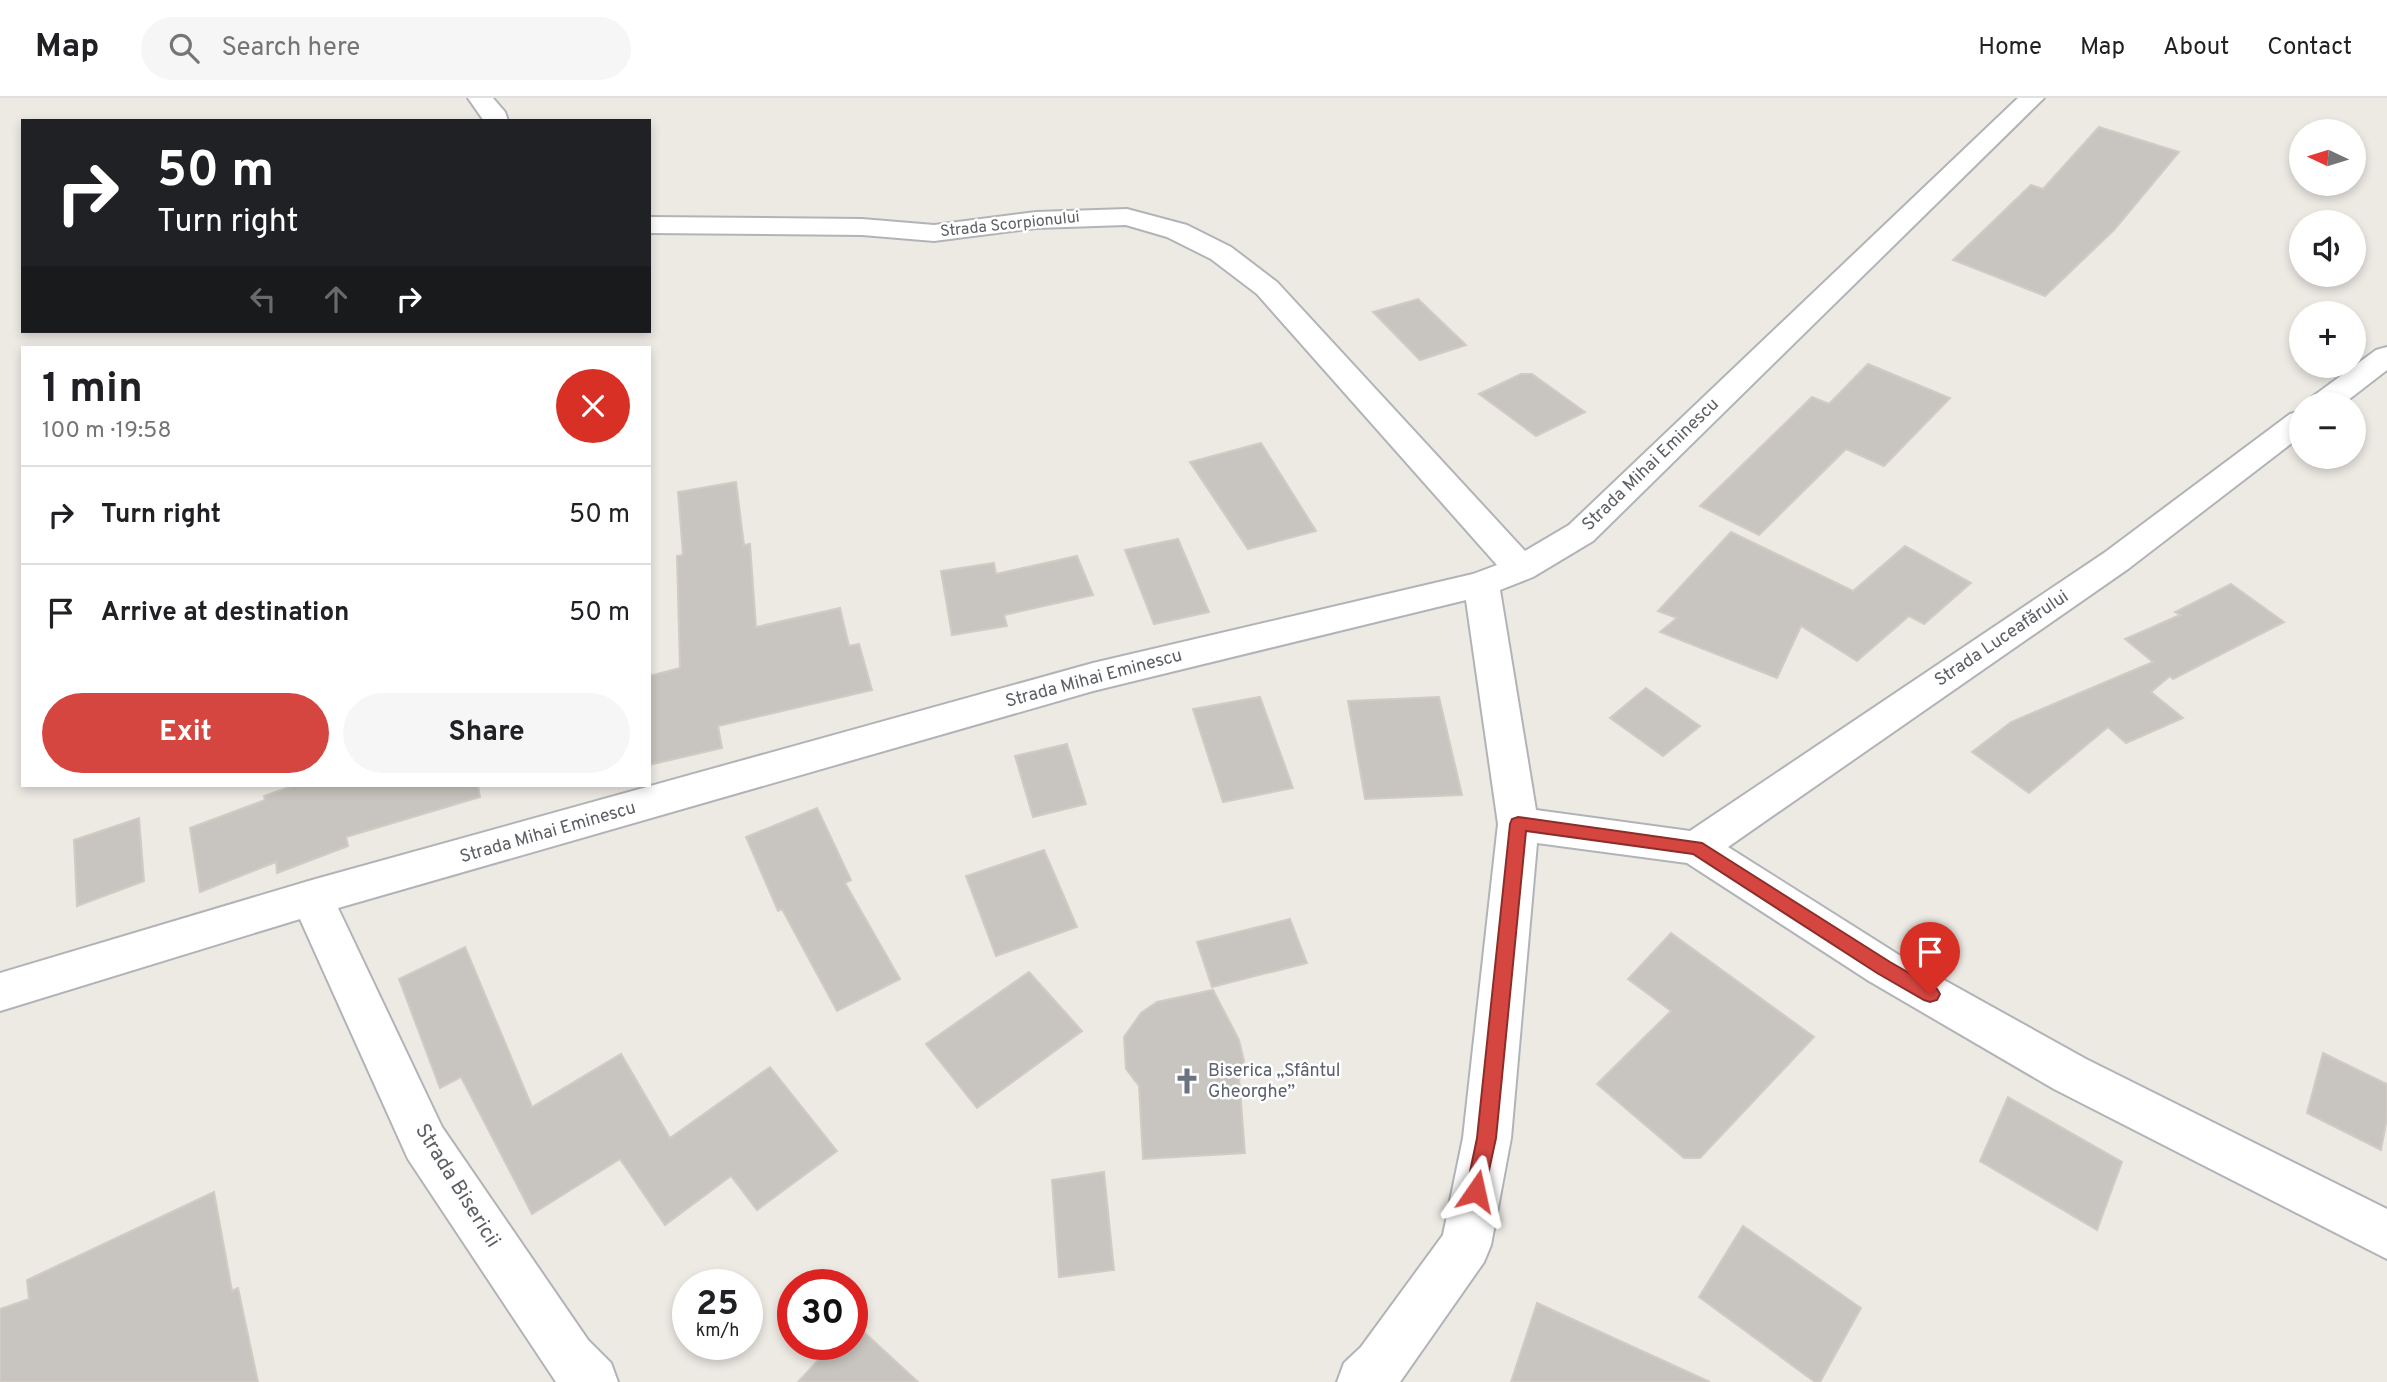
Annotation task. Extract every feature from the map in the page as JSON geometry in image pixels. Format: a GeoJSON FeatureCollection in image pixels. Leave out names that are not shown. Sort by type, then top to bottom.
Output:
{"type":"FeatureCollection","features":[{"type":"Feature","properties":{"kind":"street"},"geometry":{"type":"LineString","coordinates":[[480,98],[493,112],[495,119]]}},
{"type":"Feature","properties":{"kind":"street","name":"Strada Mihai Eminescu"},"geometry":{"type":"LineString","coordinates":[[0,992],[312,898],[1093,677],[1481,584],[1521,569],[1581,533],[2032,98]]}},
{"type":"Feature","properties":{"kind":"street","name":"Strada Scorpionului"},"geometry":{"type":"LineString","coordinates":[[651,225],[862,227],[934,233],[981,229],[1037,219],[1127,217],[1177,231],[1221,253],[1267,288],[1521,569]]}},
{"type":"Feature","properties":{"kind":"street"},"geometry":{"type":"LineString","coordinates":[[2339,392],[2387,356]]}},
{"type":"Feature","properties":{"kind":"street","name":"Strada Luceafărului"},"geometry":{"type":"LineString","coordinates":[[1696,848],[2116,561],[2289,430]]}},
{"type":"Feature","properties":{"kind":"street"},"geometry":{"type":"LineString","coordinates":[[1376,1377],[1466,1245],[1487,1138],[1518,824],[1481,584]]}},
{"type":"Feature","properties":{"kind":"street"},"geometry":{"type":"LineString","coordinates":[[1518,824],[1696,848],[1884,968],[2070,1073],[2387,1235]]}},
{"type":"Feature","properties":{"kind":"street","name":"Strada Bisericii"},"geometry":{"type":"LineString","coordinates":[[312,898],[425,1143],[570,1358],[592,1382]]}},
{"type":"Feature","properties":{"kind":"building"},"geometry":{"type":"Polygon","coordinates":[[[2099,127],[2179,152],[2114,230],[2045,296],[1953,260],[2031,185],[2043,189],[2099,127]]]}},
{"type":"Feature","properties":{"kind":"building"},"geometry":{"type":"Polygon","coordinates":[[[1418,299],[1466,345],[1420,360],[1373,312],[1418,299]]]}},
{"type":"Feature","properties":{"kind":"building"},"geometry":{"type":"Polygon","coordinates":[[[1868,364],[1950,398],[1884,466],[1846,449],[1759,535],[1700,506],[1812,397],[1829,404],[1868,364]]]}},
{"type":"Feature","properties":{"kind":"building"},"geometry":{"type":"Polygon","coordinates":[[[1521,374],[1532,374],[1585,412],[1536,436],[1479,394],[1521,374]]]}},
{"type":"Feature","properties":{"kind":"building"},"geometry":{"type":"Polygon","coordinates":[[[1261,443],[1316,531],[1248,549],[1190,462],[1261,443]]]}},
{"type":"Feature","properties":{"kind":"building"},"geometry":{"type":"Polygon","coordinates":[[[736,482],[744,545],[750,544],[756,627],[840,608],[849,646],[859,644],[872,690],[718,726],[722,748],[651,765],[651,675],[680,668],[677,556],[683,555],[678,492],[736,482]]]}},
{"type":"Feature","properties":{"kind":"building"},"geometry":{"type":"Polygon","coordinates":[[[1731,532],[1853,591],[1905,546],[1971,583],[1924,624],[1909,616],[1857,661],[1801,626],[1777,678],[1660,632],[1677,618],[1658,611],[1731,532]]]}},
{"type":"Feature","properties":{"kind":"building"},"geometry":{"type":"Polygon","coordinates":[[[1178,539],[1209,612],[1154,624],[1125,550],[1178,539]]]}},
{"type":"Feature","properties":{"kind":"building"},"geometry":{"type":"Polygon","coordinates":[[[1077,556],[1093,595],[1004,615],[1007,626],[952,635],[941,571],[994,563],[996,574],[1077,556]]]}},
{"type":"Feature","properties":{"kind":"building"},"geometry":{"type":"Polygon","coordinates":[[[2231,584],[2284,622],[2173,679],[2170,676],[2151,692],[2183,718],[2126,743],[2108,727],[2029,793],[1972,752],[2011,722],[2153,662],[2125,639],[2180,615],[2175,612],[2231,584]]]}},
{"type":"Feature","properties":{"kind":"building"},"geometry":{"type":"Polygon","coordinates":[[[1646,688],[1700,726],[1663,756],[1610,718],[1646,688]]]}},
{"type":"Feature","properties":{"kind":"building"},"geometry":{"type":"Polygon","coordinates":[[[1260,697],[1293,788],[1223,802],[1193,709],[1260,697]]]}},
{"type":"Feature","properties":{"kind":"building"},"geometry":{"type":"Polygon","coordinates":[[[1439,697],[1462,795],[1365,799],[1348,701],[1439,697]]]}},
{"type":"Feature","properties":{"kind":"building"},"geometry":{"type":"Polygon","coordinates":[[[1067,744],[1086,804],[1033,817],[1015,756],[1067,744]]]}},
{"type":"Feature","properties":{"kind":"building"},"geometry":{"type":"Polygon","coordinates":[[[290,787],[478,787],[480,797],[346,837],[348,846],[277,873],[276,862],[200,892],[190,828],[265,800],[264,796],[290,787]]]}},
{"type":"Feature","properties":{"kind":"building"},"geometry":{"type":"Polygon","coordinates":[[[817,808],[851,880],[845,883],[900,979],[837,1011],[782,909],[778,911],[746,837],[817,808]]]}},
{"type":"Feature","properties":{"kind":"building"},"geometry":{"type":"Polygon","coordinates":[[[139,818],[144,881],[77,906],[74,840],[139,818]]]}},
{"type":"Feature","properties":{"kind":"building"},"geometry":{"type":"Polygon","coordinates":[[[1044,850],[1077,927],[996,956],[966,876],[1044,850]]]}},
{"type":"Feature","properties":{"kind":"building"},"geometry":{"type":"Polygon","coordinates":[[[1290,919],[1307,963],[1212,987],[1197,942],[1290,919]]]}},
{"type":"Feature","properties":{"kind":"building"},"geometry":{"type":"Polygon","coordinates":[[[1671,933],[1814,1037],[1700,1158],[1684,1158],[1597,1084],[1671,1011],[1628,979],[1671,933]]]}},
{"type":"Feature","properties":{"kind":"building"},"geometry":{"type":"Polygon","coordinates":[[[465,947],[532,1107],[621,1054],[670,1138],[770,1067],[837,1151],[757,1210],[731,1176],[665,1225],[620,1159],[532,1214],[461,1077],[440,1088],[399,979],[465,947]]]}},
{"type":"Feature","properties":{"kind":"building"},"geometry":{"type":"Polygon","coordinates":[[[1029,972],[1082,1031],[977,1108],[926,1044],[1029,972]]]}},
{"type":"Feature","properties":{"kind":"building","name":"Biserica „Sfântul Gheorghe”"},"geometry":{"type":"Polygon","coordinates":[[[1213,990],[1239,1040],[1244,1061],[1239,1077],[1245,1153],[1143,1159],[1139,1086],[1126,1069],[1124,1037],[1141,1013],[1157,1002],[1213,990]]]}},
{"type":"Feature","properties":{"kind":"building"},"geometry":{"type":"Polygon","coordinates":[[[2323,1053],[2387,1084],[2387,1118],[2381,1150],[2307,1113],[2323,1053]]]}},
{"type":"Feature","properties":{"kind":"building"},"geometry":{"type":"Polygon","coordinates":[[[2008,1097],[2122,1162],[2097,1230],[1980,1161],[2008,1097]]]}},
{"type":"Feature","properties":{"kind":"building"},"geometry":{"type":"Polygon","coordinates":[[[1104,1172],[1114,1270],[1059,1277],[1052,1180],[1104,1172]]]}},
{"type":"Feature","properties":{"kind":"building"},"geometry":{"type":"Polygon","coordinates":[[[214,1192],[232,1291],[238,1288],[258,1382],[0,1382],[0,1309],[29,1299],[27,1280],[214,1192]]]}},
{"type":"Feature","properties":{"kind":"building"},"geometry":{"type":"Polygon","coordinates":[[[1743,1226],[1861,1308],[1820,1382],[1815,1382],[1699,1297],[1743,1226]]]}},
{"type":"Feature","properties":{"kind":"building"},"geometry":{"type":"Polygon","coordinates":[[[1537,1303],[1710,1382],[1511,1382],[1537,1303]]]}},
{"type":"Feature","properties":{"kind":"building"},"geometry":{"type":"Polygon","coordinates":[[[868,1336],[918,1382],[798,1382],[818,1360],[868,1360],[868,1336]]]}},
{"type":"Feature","properties":{"kind":"place","name":"Biserica „Sfântul Gheorghe”"},"geometry":{"type":"Point","coordinates":[1187,1081]}},
{"type":"Feature","properties":{"kind":"route"},"geometry":{"type":"LineString","coordinates":[[1476,1191],[1487,1138],[1518,824],[1696,848],[1884,968],[1930,994]]}}]}
